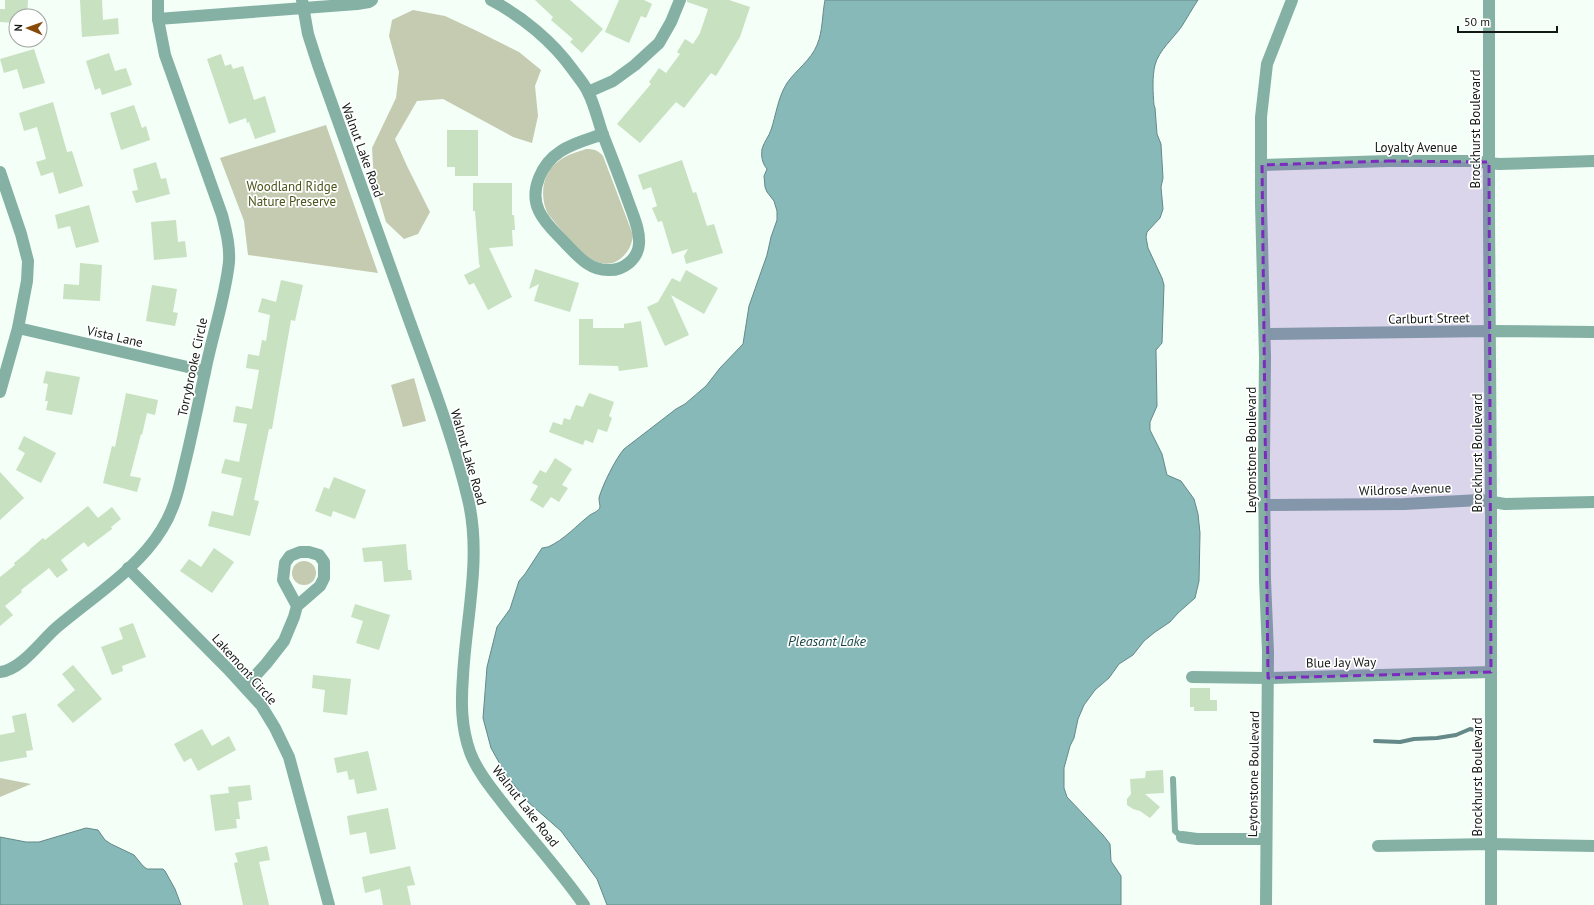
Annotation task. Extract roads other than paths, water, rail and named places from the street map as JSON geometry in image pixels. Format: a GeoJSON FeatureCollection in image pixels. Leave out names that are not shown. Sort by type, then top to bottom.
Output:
{"type":"FeatureCollection","features":[{"type":"Feature","properties":{"kind":"street","name":"Torrybrooke Circle"},"geometry":{"type":"LineString","coordinates":[[0,672],[8,670],[28,656],[55,629],[144,555],[162,529],[175,504],[193,430],[229,262],[229,242],[222,215],[165,55],[158,19],[158,0]]}},
{"type":"Feature","properties":{"kind":"street"},"geometry":{"type":"LineString","coordinates":[[158,19],[303,4],[357,4],[372,0]]}},
{"type":"Feature","properties":{"kind":"street"},"geometry":{"type":"LineString","coordinates":[[491,0],[524,22],[550,43],[572,68],[588,92],[619,174],[637,228],[639,244],[633,259],[618,270],[597,269],[588,265],[550,227],[539,211],[536,202],[539,178],[544,167],[560,151],[603,134]]}},
{"type":"Feature","properties":{"kind":"street"},"geometry":{"type":"LineString","coordinates":[[588,92],[613,81],[635,65],[658,43],[671,22],[680,0]]}},
{"type":"Feature","properties":{"kind":"street","name":"Leytonstone Boulevard"},"geometry":{"type":"LineString","coordinates":[[1266,905],[1268,678],[1264,506],[1265,334],[1261,204],[1261,117],[1267,64],[1292,0]]}},
{"type":"Feature","properties":{"kind":"street","name":"Brockhurst Boulevard"},"geometry":{"type":"LineString","coordinates":[[1489,0],[1491,905]]}},
{"type":"Feature","properties":{"kind":"street","name":"Walnut Lake Road"},"geometry":{"type":"LineString","coordinates":[[303,4],[308,34],[318,65],[443,416],[469,501],[475,538],[471,591],[464,645],[462,722],[470,754],[489,785],[518,822],[557,867],[584,905]]}},
{"type":"Feature","properties":{"kind":"street","name":"Loyalty Avenue"},"geometry":{"type":"LineString","coordinates":[[1262,165],[1388,161],[1489,162],[1499,164],[1594,161]]}},
{"type":"Feature","properties":{"kind":"street"},"geometry":{"type":"LineString","coordinates":[[0,172],[21,234],[28,261],[27,281],[18,328],[0,392]]}},
{"type":"Feature","properties":{"kind":"street","name":"Vista Lane"},"geometry":{"type":"LineString","coordinates":[[18,328],[205,371]]}},
{"type":"Feature","properties":{"kind":"street","name":"Carlburt Street"},"geometry":{"type":"LineString","coordinates":[[1265,334],[1490,331],[1594,332]]}},
{"type":"Feature","properties":{"kind":"street","name":"Wildrose Avenue"},"geometry":{"type":"LineString","coordinates":[[1264,506],[1404,504],[1480,500],[1505,504],[1594,502]]}},
{"type":"Feature","properties":{"kind":"street","name":"Lakemont Circle"},"geometry":{"type":"LineString","coordinates":[[128,568],[245,687],[261,705],[275,728],[289,757],[329,905]]}},
{"type":"Feature","properties":{"kind":"street"},"geometry":{"type":"LineString","coordinates":[[245,687],[284,641],[297,606]]}},
{"type":"Feature","properties":{"kind":"street","name":"Blue Jay Way"},"geometry":{"type":"LineString","coordinates":[[1192,677],[1268,678],[1490,672]]}},
{"type":"Feature","properties":{"kind":"street"},"geometry":{"type":"LineString","coordinates":[[1182,837],[1203,839],[1266,839]]}},
{"type":"Feature","properties":{"kind":"street"},"geometry":{"type":"LineString","coordinates":[[1378,846],[1491,844],[1594,846]]}},
{"type":"Feature","properties":{"kind":"lane"},"geometry":{"type":"LineString","coordinates":[[1172,779],[1175,831],[1182,837]]}},
{"type":"Feature","properties":{"kind":"water","name":"Pleasant Lake"},"geometry":{"type":"Polygon","coordinates":[[[825,0],[1198,0],[1182,26],[1160,54],[1155,65],[1153,95],[1157,134],[1161,144],[1163,178],[1161,187],[1163,209],[1160,218],[1147,232],[1146,237],[1148,248],[1164,285],[1162,343],[1156,350],[1157,406],[1150,422],[1150,430],[1162,454],[1167,475],[1181,481],[1194,499],[1198,514],[1200,533],[1199,581],[1195,598],[1170,622],[1144,641],[1133,655],[1119,664],[1109,678],[1095,690],[1084,705],[1078,719],[1074,738],[1070,746],[1064,768],[1064,788],[1067,797],[1110,844],[1111,861],[1121,876],[1121,905],[607,905],[597,879],[561,831],[528,802],[506,775],[491,748],[483,718],[487,667],[497,627],[510,609],[519,581],[542,548],[554,544],[598,510],[600,507],[599,498],[603,487],[613,465],[624,449],[676,409],[685,404],[706,386],[720,368],[743,344],[749,306],[767,255],[777,220],[777,211],[774,201],[765,187],[764,176],[767,169],[762,159],[762,149],[771,130],[779,100],[784,88],[811,55],[817,45],[825,0]]]}},
{"type":"Feature","properties":{"kind":"water"},"geometry":{"type":"Polygon","coordinates":[[[86,828],[98,830],[105,840],[134,855],[147,869],[163,869],[175,889],[181,905],[0,905],[0,837],[26,842],[39,842],[86,828]]]}},
{"type":"Feature","properties":{"kind":"waterway"},"geometry":{"type":"LineString","coordinates":[[1375,741],[1400,742],[1414,739],[1456,735],[1470,729],[1479,731]]}},
{"type":"Feature","properties":{"kind":"park label","name":"Woodland Ridge Nature Preserve"},"geometry":{"type":"Point","coordinates":[292,194]}}]}
